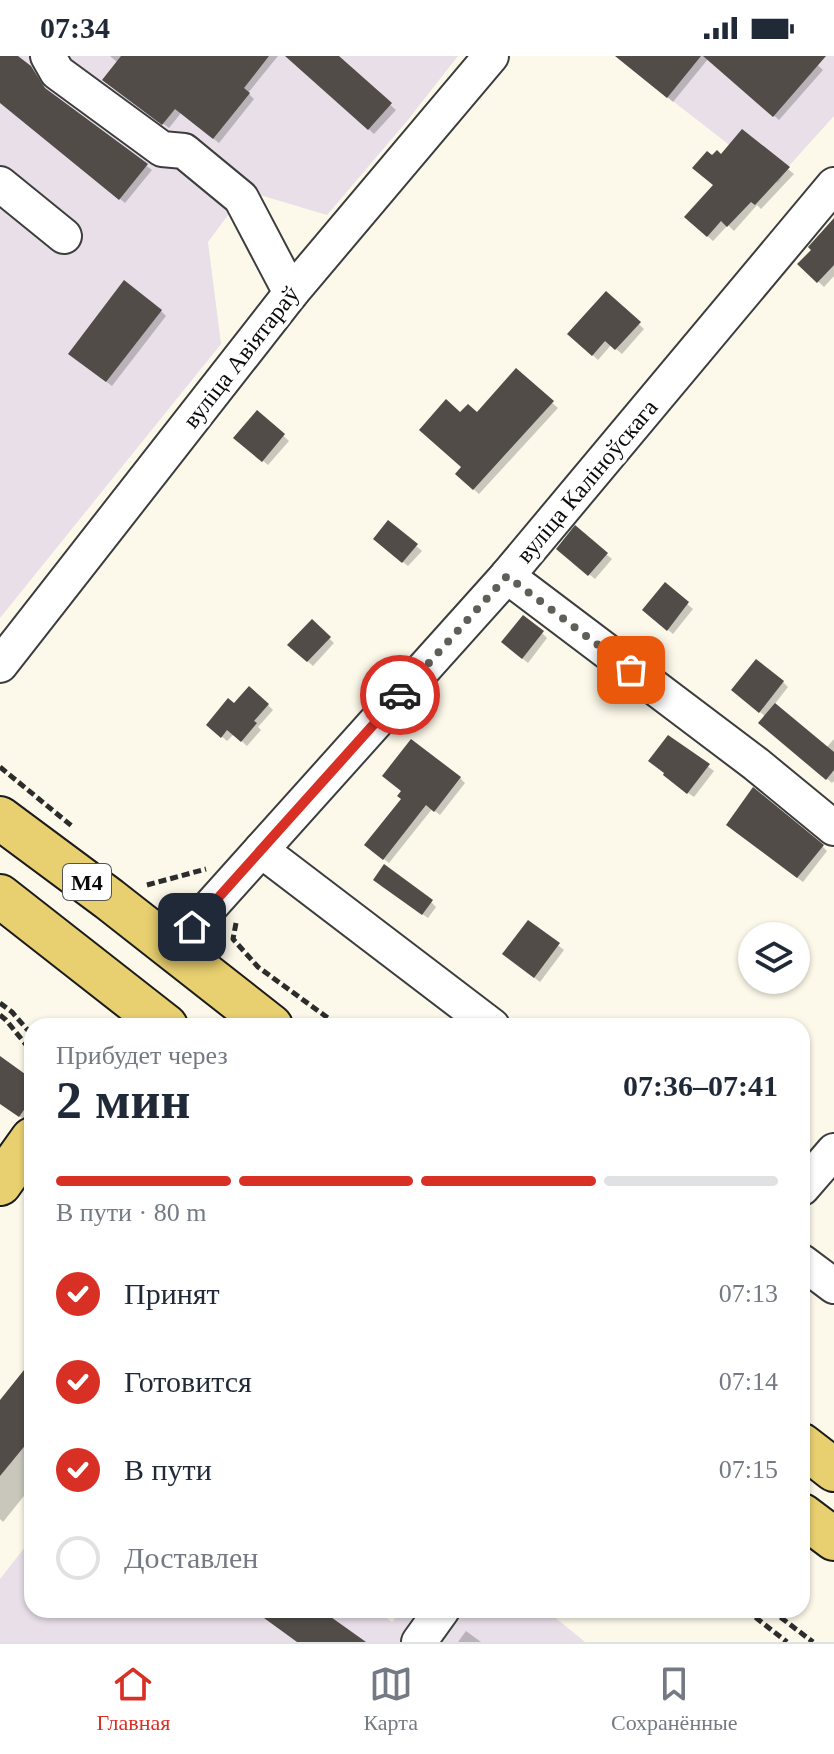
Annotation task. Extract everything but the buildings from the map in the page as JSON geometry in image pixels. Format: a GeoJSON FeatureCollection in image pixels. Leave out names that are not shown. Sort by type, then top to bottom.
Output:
{"type":"FeatureCollection","features":[{"type":"Feature","properties":{"kind":"main road","name":"М4"},"geometry":{"type":"LineString","coordinates":[[0,818],[261,1018]]}},
{"type":"Feature","properties":{"kind":"main road","name":"М4"},"geometry":{"type":"LineString","coordinates":[[0,896],[124,1013]]}},
{"type":"Feature","properties":{"kind":"main road","name":"вуліца Каліноўскага"},"geometry":{"type":"LineString","coordinates":[[124,1013],[173,948]]}},
{"type":"Feature","properties":{"kind":"main road"},"geometry":{"type":"LineString","coordinates":[[0,1184],[24,1150]]}},
{"type":"Feature","properties":{"kind":"main road"},"geometry":{"type":"LineString","coordinates":[[810,1451],[834,1470]]}},
{"type":"Feature","properties":{"kind":"main road"},"geometry":{"type":"LineString","coordinates":[[810,1521],[834,1539]]}},
{"type":"Feature","properties":{"kind":"street"},"geometry":{"type":"LineString","coordinates":[[48,56],[57,72],[69,81],[162,149],[184,151],[241,198],[291,293]]}},
{"type":"Feature","properties":{"kind":"street","name":"вуліца Авіятараў"},"geometry":{"type":"LineString","coordinates":[[0,665],[291,293],[491,56]]}},
{"type":"Feature","properties":{"kind":"street"},"geometry":{"type":"LineString","coordinates":[[0,184],[64,236]]}},
{"type":"Feature","properties":{"kind":"street","name":"вуліца Каліноўскага"},"geometry":{"type":"LineString","coordinates":[[173,948],[507,576],[834,185]]}},
{"type":"Feature","properties":{"kind":"street"},"geometry":{"type":"LineString","coordinates":[[507,576],[756,764],[834,828]]}},
{"type":"Feature","properties":{"kind":"street"},"geometry":{"type":"LineString","coordinates":[[261,850],[482,1018]]}},
{"type":"Feature","properties":{"kind":"street"},"geometry":{"type":"LineString","coordinates":[[810,1179],[834,1151]]}},
{"type":"Feature","properties":{"kind":"street"},"geometry":{"type":"LineString","coordinates":[[810,1268],[834,1286]]}},
{"type":"Feature","properties":{"kind":"street"},"geometry":{"type":"LineString","coordinates":[[419,1642],[436,1618]]}},
{"type":"Feature","properties":{"kind":"path"},"geometry":{"type":"LineString","coordinates":[[0,767],[82,835]]}},
{"type":"Feature","properties":{"kind":"path"},"geometry":{"type":"LineString","coordinates":[[258,967],[328,1018]]}},
{"type":"Feature","properties":{"kind":"path"},"geometry":{"type":"LineString","coordinates":[[0,1003],[24,1026]]}},
{"type":"Feature","properties":{"kind":"path"},"geometry":{"type":"LineString","coordinates":[[0,1015],[24,1042]]}},
{"type":"Feature","properties":{"kind":"path"},"geometry":{"type":"LineString","coordinates":[[756,1618],[787,1642]]}},
{"type":"Feature","properties":{"kind":"path"},"geometry":{"type":"LineString","coordinates":[[782,1618],[813,1642]]}},
{"type":"Feature","properties":{"kind":"shaded area"},"geometry":{"type":"Polygon","coordinates":[[[0,56],[458,56],[327,215],[246,191],[208,242],[221,344],[0,618],[0,56]]]}},
{"type":"Feature","properties":{"kind":"shaded area"},"geometry":{"type":"Polygon","coordinates":[[[615,56],[834,56],[834,116],[788,167],[778,183],[615,56]]]}},
{"type":"Feature","properties":{"kind":"shaded area"},"geometry":{"type":"Polygon","coordinates":[[[24,1548],[24,1618],[387,1618],[392,1622],[395,1618],[556,1618],[585,1642],[0,1642],[0,1579],[24,1548]]]}},
{"type":"Feature","properties":{"kind":"way so far"},"geometry":{"type":"LineString","coordinates":[[400,695],[507,576],[631,670]]}},
{"type":"Feature","properties":{"kind":"route"},"geometry":{"type":"LineString","coordinates":[[192,927],[400,695]]}}]}
